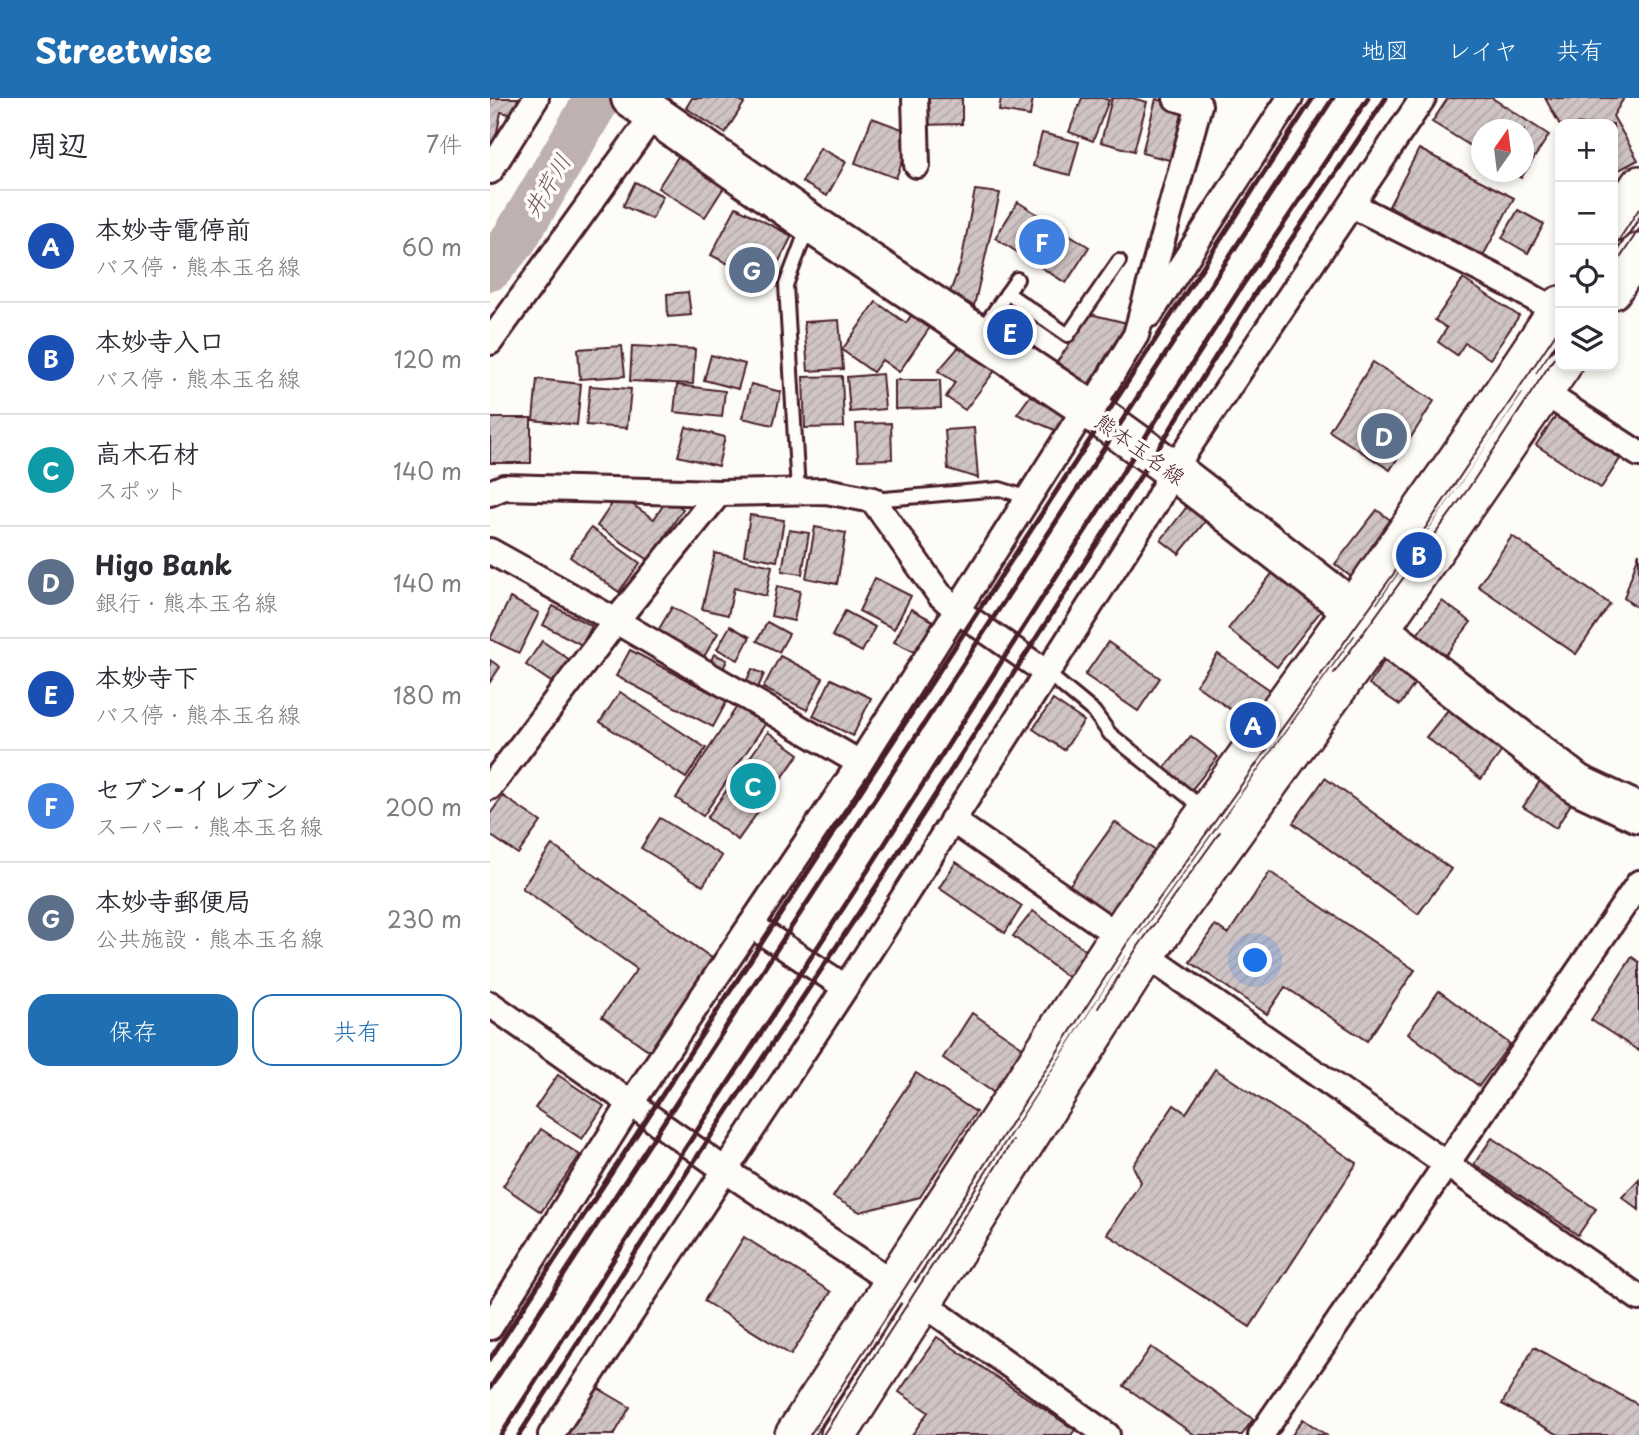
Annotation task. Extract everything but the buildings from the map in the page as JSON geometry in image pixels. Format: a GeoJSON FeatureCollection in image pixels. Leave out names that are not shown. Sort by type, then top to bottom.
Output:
{"type":"FeatureCollection","features":[{"type":"Feature","properties":{"kind":"main road","name":"熊本玉名線"},"geometry":{"type":"LineString","coordinates":[[648,104],[810,223],[1088,409],[1173,470],[1577,784],[1639,813]]}},
{"type":"Feature","properties":{"kind":"street"},"geometry":{"type":"LineString","coordinates":[[490,171],[536,98]]}},
{"type":"Feature","properties":{"kind":"street"},"geometry":{"type":"LineString","coordinates":[[915,98],[916,165]]}},
{"type":"Feature","properties":{"kind":"street"},"geometry":{"type":"LineString","coordinates":[[1136,335],[1199,104],[1176,98]]}},
{"type":"Feature","properties":{"kind":"street"},"geometry":{"type":"LineString","coordinates":[[490,1327],[631,1103],[860,764],[958,611],[968,591],[1290,98]]}},
{"type":"Feature","properties":{"kind":"street"},"geometry":{"type":"LineString","coordinates":[[551,1435],[845,987],[1155,504],[1173,470],[1423,98]]}},
{"type":"Feature","properties":{"kind":"street"},"geometry":{"type":"LineString","coordinates":[[490,342],[648,104]]}},
{"type":"Feature","properties":{"kind":"street"},"geometry":{"type":"LineString","coordinates":[[1618,216],[1639,184]]}},
{"type":"Feature","properties":{"kind":"street"},"geometry":{"type":"LineString","coordinates":[[1352,205],[1557,308]]}},
{"type":"Feature","properties":{"kind":"street"},"geometry":{"type":"LineString","coordinates":[[1618,283],[1639,251]]}},
{"type":"Feature","properties":{"kind":"street"},"geometry":{"type":"LineString","coordinates":[[1365,620],[1514,373],[1555,315]]}},
{"type":"Feature","properties":{"kind":"street"},"geometry":{"type":"LineString","coordinates":[[1514,373],[1554,379],[1639,454]]}},
{"type":"Feature","properties":{"kind":"street"},"geometry":{"type":"LineString","coordinates":[[839,1435],[1147,955],[1221,822],[1365,620],[1554,379]]}},
{"type":"Feature","properties":{"kind":"street"},"geometry":{"type":"LineString","coordinates":[[490,493],[504,487],[719,493],[826,491],[873,500],[939,594],[958,611],[1047,673]]}},
{"type":"Feature","properties":{"kind":"street"},"geometry":{"type":"LineString","coordinates":[[490,787],[719,493]]}},
{"type":"Feature","properties":{"kind":"street"},"geometry":{"type":"LineString","coordinates":[[490,551],[617,621],[860,764]]}},
{"type":"Feature","properties":{"kind":"street"},"geometry":{"type":"LineString","coordinates":[[952,820],[1639,1298]]}},
{"type":"Feature","properties":{"kind":"street"},"geometry":{"type":"LineString","coordinates":[[793,1435],[1118,934],[1221,822]]}},
{"type":"Feature","properties":{"kind":"street"},"geometry":{"type":"LineString","coordinates":[[1261,1435],[1639,883]]}},
{"type":"Feature","properties":{"kind":"street"},"geometry":{"type":"LineString","coordinates":[[751,925],[845,987]]}},
{"type":"Feature","properties":{"kind":"street"},"geometry":{"type":"LineString","coordinates":[[490,1004],[725,1170],[924,1304],[1107,1435]]}},
{"type":"Feature","properties":{"kind":"lane"},"geometry":{"type":"LineString","coordinates":[[798,491],[786,285],[810,223]]}},
{"type":"Feature","properties":{"kind":"lane"},"geometry":{"type":"LineString","coordinates":[[1007,293],[1068,335],[1119,261]]}},
{"type":"Feature","properties":{"kind":"lane"},"geometry":{"type":"LineString","coordinates":[[978,335],[1017,279]]}},
{"type":"Feature","properties":{"kind":"lane"},"geometry":{"type":"LineString","coordinates":[[873,500],[1000,489],[1030,498]]}},
{"type":"Feature","properties":{"kind":"lane"},"geometry":{"type":"LineString","coordinates":[[1047,673],[1094,712],[1110,734],[1221,822]]}},
{"type":"Feature","properties":{"kind":"waterway","name":"井芹川"},"geometry":{"type":"LineString","coordinates":[[490,268],[515,238],[598,98]]}},
{"type":"Feature","properties":{"kind":"tram line"},"geometry":{"type":"LineString","coordinates":[[1616,245],[1639,209]]}},
{"type":"Feature","properties":{"kind":"tram line"},"geometry":{"type":"LineString","coordinates":[[1618,261],[1639,229]]}},
{"type":"Feature","properties":{"kind":"tram line"},"geometry":{"type":"LineString","coordinates":[[810,1435],[1128,942],[1410,551],[1555,334]]}},
{"type":"Feature","properties":{"kind":"tram line"},"geometry":{"type":"LineString","coordinates":[[1334,673],[1468,489],[1555,357]]}},
{"type":"Feature","properties":{"kind":"tram line"},"geometry":{"type":"LineString","coordinates":[[1098,1008],[1137,948],[1220,832]]}},
{"type":"Feature","properties":{"kind":"tram line"},"geometry":{"type":"LineString","coordinates":[[823,1435],[1013,1140]]}},
{"type":"Feature","properties":{"kind":"railway"},"geometry":{"type":"LineString","coordinates":[[490,1359],[1313,98]]}},
{"type":"Feature","properties":{"kind":"railway"},"geometry":{"type":"LineString","coordinates":[[490,1388],[1333,98]]}},
{"type":"Feature","properties":{"kind":"railway"},"geometry":{"type":"LineString","coordinates":[[501,1435],[861,881],[1242,286],[1368,98]]}},
{"type":"Feature","properties":{"kind":"railway"},"geometry":{"type":"LineString","coordinates":[[519,1435],[687,1172],[874,890],[1254,295],[1386,98]]}},
{"type":"Feature","properties":{"kind":"place","name":"セブン-イレブン"},"geometry":{"type":"Point","coordinates":[1042,242]}},
{"type":"Feature","properties":{"kind":"place","name":"本妙寺郵便局"},"geometry":{"type":"Point","coordinates":[752,270]}},
{"type":"Feature","properties":{"kind":"place","name":"本妙寺下"},"geometry":{"type":"Point","coordinates":[1010,332]}},
{"type":"Feature","properties":{"kind":"place","name":"Higo Bank"},"geometry":{"type":"Point","coordinates":[1384,436]}},
{"type":"Feature","properties":{"kind":"place","name":"本妙寺入口"},"geometry":{"type":"Point","coordinates":[1419,555]}},
{"type":"Feature","properties":{"kind":"place","name":"本妙寺電停前"},"geometry":{"type":"Point","coordinates":[1253,725]}},
{"type":"Feature","properties":{"kind":"place","name":"高木石材"},"geometry":{"type":"Point","coordinates":[753,786]}}]}
